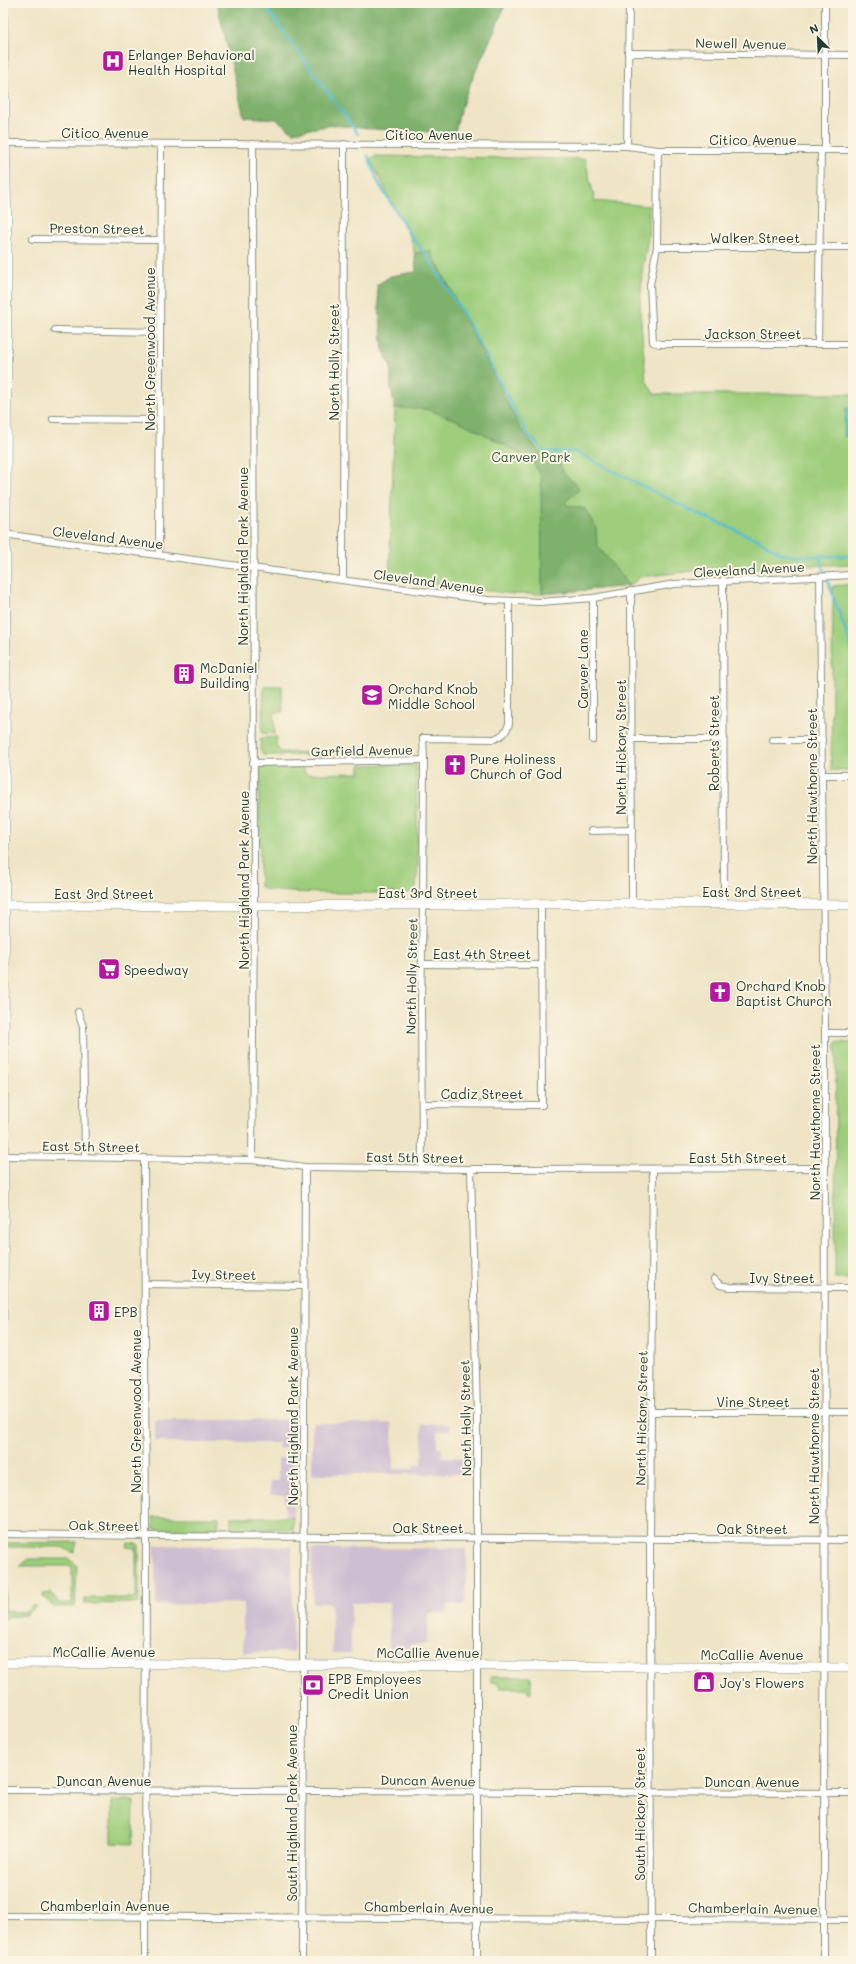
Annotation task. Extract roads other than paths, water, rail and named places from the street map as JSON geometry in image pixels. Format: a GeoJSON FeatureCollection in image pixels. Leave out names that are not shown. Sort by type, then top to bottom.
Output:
{"type":"FeatureCollection","features":[{"type":"Feature","properties":{"kind":"main road"},"geometry":{"type":"LineString","coordinates":[[3,20],[7,247],[4,535],[3,1318]]}},
{"type":"Feature","properties":{"kind":"main road","name":"East 3rd Street"},"geometry":{"type":"LineString","coordinates":[[4,905],[254,906],[632,903],[853,905]]}},
{"type":"Feature","properties":{"kind":"main road","name":"McCallie Avenue"},"geometry":{"type":"LineString","coordinates":[[3,1663],[853,1668]]}},
{"type":"Feature","properties":{"kind":"street"},"geometry":{"type":"LineString","coordinates":[[627,146],[629,3]]}},
{"type":"Feature","properties":{"kind":"street"},"geometry":{"type":"LineString","coordinates":[[818,344],[818,248],[826,55],[825,3]]}},
{"type":"Feature","properties":{"kind":"street","name":"Newell Avenue"},"geometry":{"type":"LineString","coordinates":[[628,52],[853,55]]}},
{"type":"Feature","properties":{"kind":"street","name":"Citico Avenue"},"geometry":{"type":"LineString","coordinates":[[5,143],[627,146],[658,150],[853,150]]}},
{"type":"Feature","properties":{"kind":"street","name":"North Greenwood Avenue"},"geometry":{"type":"LineString","coordinates":[[159,554],[161,144]]}},
{"type":"Feature","properties":{"kind":"street","name":"North Highland Park Avenue"},"geometry":{"type":"LineString","coordinates":[[252,1160],[254,906],[253,144]]}},
{"type":"Feature","properties":{"kind":"street","name":"North Holly Street"},"geometry":{"type":"LineString","coordinates":[[344,144],[344,580]]}},
{"type":"Feature","properties":{"kind":"street"},"geometry":{"type":"LineString","coordinates":[[657,248],[658,150]]}},
{"type":"Feature","properties":{"kind":"street","name":"Preston Street"},"geometry":{"type":"LineString","coordinates":[[33,238],[160,240]]}},
{"type":"Feature","properties":{"kind":"street","name":"Walker Street"},"geometry":{"type":"LineString","coordinates":[[657,248],[853,248]]}},
{"type":"Feature","properties":{"kind":"street","name":"Jackson Street"},"geometry":{"type":"LineString","coordinates":[[657,248],[650,285],[653,342],[660,344],[853,344]]}},
{"type":"Feature","properties":{"kind":"street"},"geometry":{"type":"LineString","coordinates":[[55,330],[160,332]]}},
{"type":"Feature","properties":{"kind":"street"},"geometry":{"type":"LineString","coordinates":[[53,419],[160,420]]}},
{"type":"Feature","properties":{"kind":"street","name":"Cleveland Avenue"},"geometry":{"type":"LineString","coordinates":[[4,535],[159,554],[253,569],[488,600],[509,601],[540,602],[593,598],[675,584],[723,580],[853,575]]}},
{"type":"Feature","properties":{"kind":"street","name":"North Hawthorne Street"},"geometry":{"type":"LineString","coordinates":[[820,577],[823,775],[822,904],[825,1033],[824,1961]]}},
{"type":"Feature","properties":{"kind":"street","name":"Roberts Street"},"geometry":{"type":"LineString","coordinates":[[723,580],[724,905]]}},
{"type":"Feature","properties":{"kind":"street","name":"North Hickory Street"},"geometry":{"type":"LineString","coordinates":[[631,591],[632,903]]}},
{"type":"Feature","properties":{"kind":"street","name":"Carver Lane"},"geometry":{"type":"LineString","coordinates":[[593,598],[593,740]]}},
{"type":"Feature","properties":{"kind":"street","name":"Garfield Avenue"},"geometry":{"type":"LineString","coordinates":[[254,763],[424,760],[423,738],[494,739],[502,736],[507,732],[509,724],[509,601]]}},
{"type":"Feature","properties":{"kind":"street"},"geometry":{"type":"LineString","coordinates":[[632,739],[724,739]]}},
{"type":"Feature","properties":{"kind":"street"},"geometry":{"type":"LineString","coordinates":[[772,740],[822,740]]}},
{"type":"Feature","properties":{"kind":"street","name":"North Holly Street"},"geometry":{"type":"LineString","coordinates":[[422,1168],[424,760]]}},
{"type":"Feature","properties":{"kind":"street"},"geometry":{"type":"LineString","coordinates":[[823,775],[853,775]]}},
{"type":"Feature","properties":{"kind":"street"},"geometry":{"type":"LineString","coordinates":[[590,831],[632,830]]}},
{"type":"Feature","properties":{"kind":"street"},"geometry":{"type":"LineString","coordinates":[[541,904],[541,964]]}},
{"type":"Feature","properties":{"kind":"street","name":"East 4th Street"},"geometry":{"type":"LineString","coordinates":[[422,964],[541,964]]}},
{"type":"Feature","properties":{"kind":"street","name":"Cadiz Street"},"geometry":{"type":"LineString","coordinates":[[422,1104],[542,1105],[541,964]]}},
{"type":"Feature","properties":{"kind":"street"},"geometry":{"type":"LineString","coordinates":[[78,1012],[83,1027],[85,1156]]}},
{"type":"Feature","properties":{"kind":"street"},"geometry":{"type":"LineString","coordinates":[[825,1033],[853,1033]]}},
{"type":"Feature","properties":{"kind":"street","name":"East 5th Street"},"geometry":{"type":"LineString","coordinates":[[4,1156],[85,1156],[252,1160],[304,1167],[471,1170],[732,1167],[825,1168]]}},
{"type":"Feature","properties":{"kind":"street","name":"North Greenwood Avenue"},"geometry":{"type":"LineString","coordinates":[[144,1158],[146,1284],[145,1961]]}},
{"type":"Feature","properties":{"kind":"street","name":"North Highland Park Avenue"},"geometry":{"type":"LineString","coordinates":[[302,1664],[304,1167]]}},
{"type":"Feature","properties":{"kind":"street","name":"North Hickory Street"},"geometry":{"type":"LineString","coordinates":[[651,1667],[650,1539],[653,1169]]}},
{"type":"Feature","properties":{"kind":"street","name":"North Holly Street"},"geometry":{"type":"LineString","coordinates":[[471,1170],[477,1415],[477,1961]]}},
{"type":"Feature","properties":{"kind":"street","name":"Ivy Street"},"geometry":{"type":"LineString","coordinates":[[714,1279],[720,1286],[730,1287],[853,1288]]}},
{"type":"Feature","properties":{"kind":"street","name":"Ivy Street"},"geometry":{"type":"LineString","coordinates":[[146,1284],[303,1286]]}},
{"type":"Feature","properties":{"kind":"street","name":"Vine Street"},"geometry":{"type":"LineString","coordinates":[[652,1412],[853,1412]]}},
{"type":"Feature","properties":{"kind":"street","name":"Oak Street"},"geometry":{"type":"LineString","coordinates":[[3,1534],[853,1540]]}},
{"type":"Feature","properties":{"kind":"street","name":"South Highland Park Avenue"},"geometry":{"type":"LineString","coordinates":[[302,1664],[302,1961]]}},
{"type":"Feature","properties":{"kind":"street","name":"South Hickory Street"},"geometry":{"type":"LineString","coordinates":[[650,1961],[651,1667]]}},
{"type":"Feature","properties":{"kind":"street","name":"Duncan Avenue"},"geometry":{"type":"LineString","coordinates":[[3,1790],[302,1790],[478,1792],[650,1791],[853,1793]]}},
{"type":"Feature","properties":{"kind":"street","name":"Chamberlain Avenue"},"geometry":{"type":"LineString","coordinates":[[5,1916],[302,1916],[477,1919],[650,1918],[853,1920]]}},
{"type":"Feature","properties":{"kind":"water"},"geometry":{"type":"Polygon","coordinates":[[[846,408],[853,409],[853,437],[844,436],[846,408]]]}},
{"type":"Feature","properties":{"kind":"waterway"},"geometry":{"type":"LineString","coordinates":[[263,3],[358,134]]}},
{"type":"Feature","properties":{"kind":"waterway"},"geometry":{"type":"LineString","coordinates":[[368,156],[378,182],[410,234],[429,259],[468,322],[526,432],[545,452],[576,452],[696,513],[759,540],[780,553],[798,556],[853,556]]}},
{"type":"Feature","properties":{"kind":"waterway"},"geometry":{"type":"LineString","coordinates":[[819,556],[853,652]]}},
{"type":"Feature","properties":{"kind":"place","name":"Erlanger Behavioral Health Hospital"},"geometry":{"type":"Point","coordinates":[113,61]}},
{"type":"Feature","properties":{"kind":"place","name":"McDaniel Building"},"geometry":{"type":"Point","coordinates":[184,674]}},
{"type":"Feature","properties":{"kind":"place","name":"Orchard Knob Middle School"},"geometry":{"type":"Point","coordinates":[372,695]}},
{"type":"Feature","properties":{"kind":"place","name":"Pure Holiness Church of God"},"geometry":{"type":"Point","coordinates":[455,765]}},
{"type":"Feature","properties":{"kind":"place","name":"Speedway"},"geometry":{"type":"Point","coordinates":[109,969]}},
{"type":"Feature","properties":{"kind":"place","name":"Orchard Knob Baptist Church"},"geometry":{"type":"Point","coordinates":[720,992]}},
{"type":"Feature","properties":{"kind":"place","name":"EPB"},"geometry":{"type":"Point","coordinates":[99,1311]}},
{"type":"Feature","properties":{"kind":"place","name":"Joy's Flowers"},"geometry":{"type":"Point","coordinates":[704,1682]}},
{"type":"Feature","properties":{"kind":"place","name":"EPB Employees Credit Union"},"geometry":{"type":"Point","coordinates":[313,1685]}},
{"type":"Feature","properties":{"kind":"park label","name":"Carver Park"},"geometry":{"type":"Point","coordinates":[531,456]}}]}
